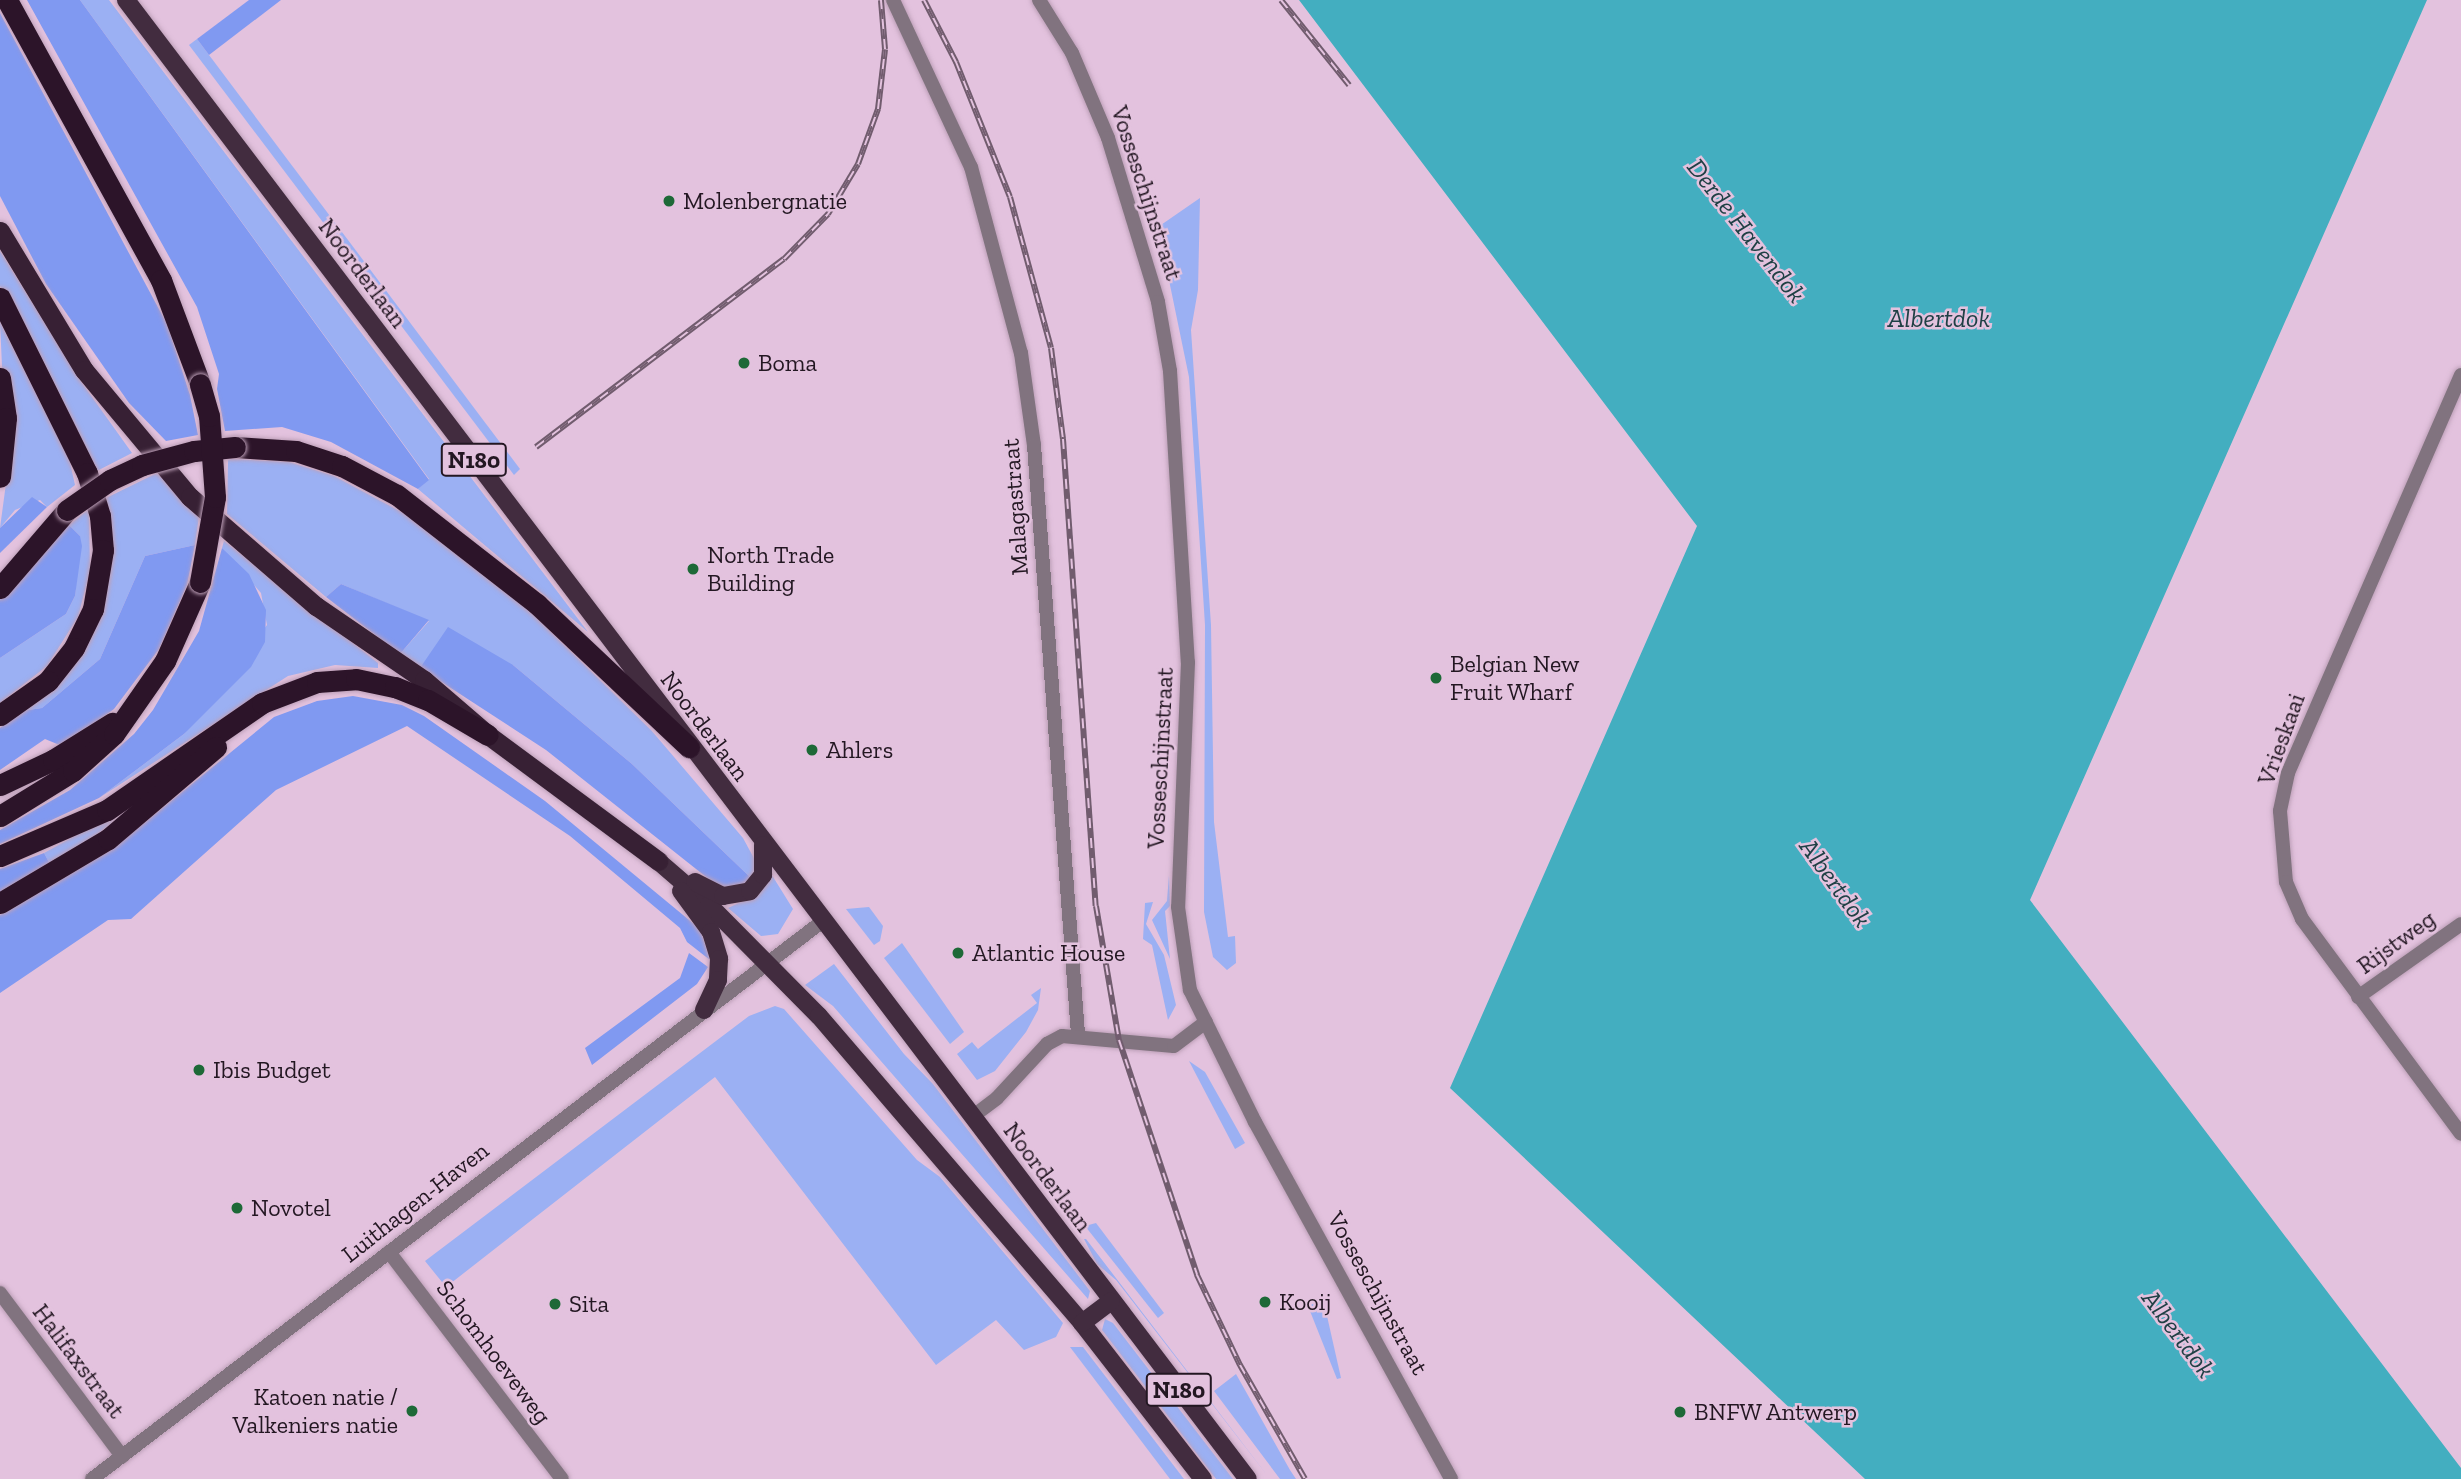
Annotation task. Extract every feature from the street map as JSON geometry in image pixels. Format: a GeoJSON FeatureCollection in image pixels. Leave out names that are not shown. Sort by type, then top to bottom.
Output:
{"type":"FeatureCollection","features":[{"type":"Feature","properties":{"kind":"highway"},"geometry":{"type":"LineString","coordinates":[[0,816],[90,758],[140,698],[180,632],[200,582],[215,497],[209,416],[200,384],[161,280],[7,0]]}},
{"type":"Feature","properties":{"kind":"highway","name":"N180"},"geometry":{"type":"LineString","coordinates":[[0,231],[84,370],[190,497],[275,574],[424,680],[488,735],[658,861]]}},
{"type":"Feature","properties":{"kind":"highway"},"geometry":{"type":"LineString","coordinates":[[0,298],[87,473],[100,516],[103,550],[93,609],[74,648],[48,681],[0,715]]}},
{"type":"Feature","properties":{"kind":"highway"},"geometry":{"type":"LineString","coordinates":[[0,379],[6,418],[0,477]]}},
{"type":"Feature","properties":{"kind":"highway"},"geometry":{"type":"LineString","coordinates":[[0,568],[67,510],[110,480],[142,465],[176,454],[235,447],[296,451],[342,466],[397,495],[537,604],[689,747]]}},
{"type":"Feature","properties":{"kind":"highway"},"geometry":{"type":"LineString","coordinates":[[0,588],[67,510]]}},
{"type":"Feature","properties":{"kind":"highway"},"geometry":{"type":"LineString","coordinates":[[0,856],[107,810],[236,721],[286,691],[317,682],[356,679],[410,692],[488,735]]}},
{"type":"Feature","properties":{"kind":"highway"},"geometry":{"type":"LineString","coordinates":[[0,785],[70,751],[140,698]]}},
{"type":"Feature","properties":{"kind":"highway"},"geometry":{"type":"LineString","coordinates":[[0,903],[74,861],[126,824],[213,750],[236,721]]}},
{"type":"Feature","properties":{"kind":"main road","name":"Noorderlaan"},"geometry":{"type":"LineString","coordinates":[[126,0],[689,747],[1248,1479]]}},
{"type":"Feature","properties":{"kind":"main road"},"geometry":{"type":"LineString","coordinates":[[658,861],[713,892],[743,895],[763,875],[762,841]]}},
{"type":"Feature","properties":{"kind":"main road"},"geometry":{"type":"LineString","coordinates":[[658,861],[702,918],[716,945],[718,980],[704,1010]]}},
{"type":"Feature","properties":{"kind":"main road","name":"N180"},"geometry":{"type":"LineString","coordinates":[[658,861],[768,962],[932,1146],[1082,1323],[1203,1479]]}},
{"type":"Feature","properties":{"kind":"main road"},"geometry":{"type":"LineString","coordinates":[[1082,1323],[1111,1301]]}},
{"type":"Feature","properties":{"kind":"street","name":"Malagastraat"},"geometry":{"type":"LineString","coordinates":[[893,0],[971,167],[1021,353],[1034,445],[1078,1035]]}},
{"type":"Feature","properties":{"kind":"street","name":"Vosseschijnstraat"},"geometry":{"type":"LineString","coordinates":[[1039,0],[1072,53],[1108,138],[1158,302],[1170,371],[1188,662],[1178,907],[1189,986],[1255,1122],[1451,1479]]}},
{"type":"Feature","properties":{"kind":"street","name":"Vrieskaai"},"geometry":{"type":"LineString","coordinates":[[2461,375],[2304,734],[2288,773],[2280,811],[2286,882],[2302,919],[2357,997],[2461,1134]]}},
{"type":"Feature","properties":{"kind":"street","name":"Luithagen-Haven"},"geometry":{"type":"LineString","coordinates":[[92,1479],[704,1010],[823,922]]}},
{"type":"Feature","properties":{"kind":"street","name":"Rijstweg"},"geometry":{"type":"LineString","coordinates":[[2357,997],[2461,924]]}},
{"type":"Feature","properties":{"kind":"street"},"geometry":{"type":"LineString","coordinates":[[972,1117],[997,1098],[1047,1044],[1062,1036],[1078,1035],[1174,1046],[1206,1022]]}},
{"type":"Feature","properties":{"kind":"street","name":"Schomhoeveweg"},"geometry":{"type":"LineString","coordinates":[[388,1252],[562,1479]]}},
{"type":"Feature","properties":{"kind":"street","name":"Halifaxstraat"},"geometry":{"type":"LineString","coordinates":[[0,1293],[122,1456]]}},
{"type":"Feature","properties":{"kind":"shaded area"},"geometry":{"type":"Polygon","coordinates":[[[27,0],[80,0],[429,480],[418,489],[331,442],[282,427],[225,431],[217,389],[219,374],[197,307],[27,0]]]}},
{"type":"Feature","properties":{"kind":"shaded area"},"geometry":{"type":"Polygon","coordinates":[[[80,0],[109,0],[588,632],[418,489],[429,479],[80,0]]]}},
{"type":"Feature","properties":{"kind":"shaded area"},"geometry":{"type":"Polygon","coordinates":[[[249,0],[281,0],[209,55],[197,39],[249,0]]]}},
{"type":"Feature","properties":{"kind":"shaded area"},"geometry":{"type":"Polygon","coordinates":[[[0,13],[167,324],[190,395],[198,435],[166,441],[129,403],[46,284],[0,196],[0,13]]]}},
{"type":"Feature","properties":{"kind":"shaded area"},"geometry":{"type":"Polygon","coordinates":[[[197,39],[520,469],[514,475],[189,45],[197,39]]]}},
{"type":"Feature","properties":{"kind":"shaded area"},"geometry":{"type":"Polygon","coordinates":[[[1200,198],[1198,290],[1191,330],[1211,625],[1214,822],[1228,937],[1235,936],[1236,963],[1227,970],[1213,957],[1204,912],[1205,625],[1189,377],[1158,227],[1200,198]]]}},
{"type":"Feature","properties":{"kind":"shaded area"},"geometry":{"type":"Polygon","coordinates":[[[0,251],[82,383],[132,453],[95,472],[0,286],[0,251]]]}},
{"type":"Feature","properties":{"kind":"shaded area"},"geometry":{"type":"Polygon","coordinates":[[[0,322],[69,458],[75,485],[47,507],[40,500],[15,510],[0,528],[7,476],[0,322]]]}},
{"type":"Feature","properties":{"kind":"shaded area"},"geometry":{"type":"Polygon","coordinates":[[[228,460],[289,462],[334,476],[407,515],[521,603],[651,730],[743,838],[756,862],[752,879],[632,764],[513,665],[420,668],[400,654],[429,621],[341,584],[326,597],[227,514],[228,460]]]}},
{"type":"Feature","properties":{"kind":"shaded area"},"geometry":{"type":"Polygon","coordinates":[[[157,473],[199,516],[195,545],[145,556],[100,659],[42,708],[21,711],[0,728],[78,655],[104,499],[157,473]]]}},
{"type":"Feature","properties":{"kind":"shaded area"},"geometry":{"type":"Polygon","coordinates":[[[32,497],[47,507],[0,553],[0,528],[32,497]]]}},
{"type":"Feature","properties":{"kind":"shaded area"},"geometry":{"type":"Polygon","coordinates":[[[89,509],[90,571],[78,617],[47,666],[0,703],[0,658],[66,614],[75,596],[80,536],[69,525],[89,509]]]}},
{"type":"Feature","properties":{"kind":"shaded area"},"geometry":{"type":"Polygon","coordinates":[[[69,525],[80,536],[82,546],[75,596],[66,614],[0,658],[0,599],[69,525]]]}},
{"type":"Feature","properties":{"kind":"shaded area"},"geometry":{"type":"Polygon","coordinates":[[[224,541],[378,663],[378,668],[335,665],[288,676],[99,798],[184,734],[267,625],[261,593],[222,548],[224,541]]]}},
{"type":"Feature","properties":{"kind":"shaded area"},"geometry":{"type":"Polygon","coordinates":[[[195,545],[187,585],[159,649],[114,709],[62,746],[45,739],[0,770],[0,728],[21,711],[42,708],[100,659],[145,556],[195,545]]]}},
{"type":"Feature","properties":{"kind":"shaded area"},"geometry":{"type":"Polygon","coordinates":[[[222,548],[249,574],[266,610],[265,642],[251,667],[184,734],[99,798],[0,844],[0,830],[70,790],[134,734],[153,710],[199,631],[222,548]]]}},
{"type":"Feature","properties":{"kind":"shaded area"},"geometry":{"type":"Polygon","coordinates":[[[341,584],[429,620],[400,654],[326,597],[341,584]]]}},
{"type":"Feature","properties":{"kind":"shaded area"},"geometry":{"type":"Polygon","coordinates":[[[448,627],[513,665],[632,764],[752,879],[743,886],[725,888],[715,884],[546,750],[420,668],[448,627]]]}},
{"type":"Feature","properties":{"kind":"shaded area"},"geometry":{"type":"Polygon","coordinates":[[[353,696],[402,705],[424,716],[545,801],[700,929],[710,960],[687,942],[680,928],[570,836],[407,726],[276,790],[131,919],[108,920],[0,993],[0,915],[111,850],[274,717],[317,701],[353,696]]]}},
{"type":"Feature","properties":{"kind":"shaded area"},"geometry":{"type":"Polygon","coordinates":[[[149,795],[52,868],[44,853],[149,795]]]}},
{"type":"Feature","properties":{"kind":"shaded area"},"geometry":{"type":"Polygon","coordinates":[[[44,853],[52,868],[0,896],[0,869],[44,853]]]}},
{"type":"Feature","properties":{"kind":"shaded area"},"geometry":{"type":"Polygon","coordinates":[[[770,872],[793,909],[778,934],[761,936],[728,908],[745,900],[770,872]]]}},
{"type":"Feature","properties":{"kind":"shaded area"},"geometry":{"type":"Polygon","coordinates":[[[1169,875],[1170,906],[1165,911],[1170,959],[1152,920],[1167,901],[1169,875]]]}},
{"type":"Feature","properties":{"kind":"shaded area"},"geometry":{"type":"Polygon","coordinates":[[[1153,902],[1146,924],[1164,955],[1176,1005],[1168,1020],[1152,945],[1143,939],[1145,903],[1153,902]]]}},
{"type":"Feature","properties":{"kind":"shaded area"},"geometry":{"type":"Polygon","coordinates":[[[869,907],[883,926],[880,941],[874,945],[846,909],[869,907]]]}},
{"type":"Feature","properties":{"kind":"shaded area"},"geometry":{"type":"Polygon","coordinates":[[[902,943],[964,1032],[950,1044],[884,958],[902,943]]]}},
{"type":"Feature","properties":{"kind":"shaded area"},"geometry":{"type":"Polygon","coordinates":[[[689,953],[708,967],[697,984],[592,1065],[585,1048],[680,978],[689,953]]]}},
{"type":"Feature","properties":{"kind":"shaded area"},"geometry":{"type":"Polygon","coordinates":[[[834,964],[904,1054],[933,1084],[1090,1291],[1088,1299],[833,1006],[805,985],[834,964]]]}},
{"type":"Feature","properties":{"kind":"shaded area"},"geometry":{"type":"Polygon","coordinates":[[[1041,988],[1038,1010],[1026,1032],[995,1071],[977,1080],[957,1054],[972,1042],[978,1049],[1037,1003],[1031,995],[1041,988]]]}},
{"type":"Feature","properties":{"kind":"shaded area"},"geometry":{"type":"Polygon","coordinates":[[[775,1006],[784,1009],[917,1160],[940,1177],[1063,1323],[1056,1337],[1024,1350],[996,1320],[936,1365],[715,1077],[446,1287],[425,1261],[749,1016],[775,1006]]]}},
{"type":"Feature","properties":{"kind":"shaded area"},"geometry":{"type":"Polygon","coordinates":[[[1189,1061],[1205,1072],[1245,1143],[1235,1149],[1189,1061]]]}},
{"type":"Feature","properties":{"kind":"shaded area"},"geometry":{"type":"Polygon","coordinates":[[[1096,1223],[1164,1313],[1158,1318],[1085,1226],[1096,1223]]]}},
{"type":"Feature","properties":{"kind":"shaded area"},"geometry":{"type":"Polygon","coordinates":[[[1086,1239],[1270,1479],[1116,1280],[1097,1264],[1086,1239]]]}},
{"type":"Feature","properties":{"kind":"shaded area"},"geometry":{"type":"Polygon","coordinates":[[[1317,1302],[1327,1316],[1341,1378],[1337,1379],[1308,1306],[1317,1302]]]}},
{"type":"Feature","properties":{"kind":"shaded area"},"geometry":{"type":"Polygon","coordinates":[[[1105,1319],[1113,1323],[1233,1479],[1216,1479],[1102,1330],[1105,1319]]]}},
{"type":"Feature","properties":{"kind":"shaded area"},"geometry":{"type":"Polygon","coordinates":[[[1070,1347],[1083,1347],[1184,1479],[1170,1479],[1070,1347]]]}},
{"type":"Feature","properties":{"kind":"shaded area"},"geometry":{"type":"Polygon","coordinates":[[[1236,1374],[1296,1479],[1280,1479],[1214,1391],[1236,1374]]]}},
{"type":"Feature","properties":{"kind":"water","name":"Albertdok"},"geometry":{"type":"Polygon","coordinates":[[[1299,0],[2427,0],[2030,900],[2461,1468],[2461,1479],[1865,1479],[1450,1088],[1697,526],[1299,0]]]}},
{"type":"Feature","properties":{"kind":"railway"},"geometry":{"type":"LineString","coordinates":[[536,447],[784,259],[828,214],[858,164],[878,109],[885,49],[881,0]]}},
{"type":"Feature","properties":{"kind":"railway"},"geometry":{"type":"LineString","coordinates":[[924,0],[956,62],[1010,197],[1051,348],[1063,439],[1096,906],[1119,1040],[1197,1275],[1240,1365],[1305,1479]]}},
{"type":"Feature","properties":{"kind":"railway"},"geometry":{"type":"LineString","coordinates":[[1281,0],[1349,85]]}},
{"type":"Feature","properties":{"kind":"place","name":"Molenbergnatie"},"geometry":{"type":"Point","coordinates":[669,201]}},
{"type":"Feature","properties":{"kind":"place","name":"Boma"},"geometry":{"type":"Point","coordinates":[744,363]}},
{"type":"Feature","properties":{"kind":"place","name":"North Trade Building"},"geometry":{"type":"Point","coordinates":[693,569]}},
{"type":"Feature","properties":{"kind":"place","name":"Belgian New Fruit Wharf"},"geometry":{"type":"Point","coordinates":[1436,678]}},
{"type":"Feature","properties":{"kind":"place","name":"Ahlers"},"geometry":{"type":"Point","coordinates":[812,750]}},
{"type":"Feature","properties":{"kind":"place","name":"Atlantic House"},"geometry":{"type":"Point","coordinates":[958,953]}},
{"type":"Feature","properties":{"kind":"place","name":"Ibis Budget"},"geometry":{"type":"Point","coordinates":[199,1070]}},
{"type":"Feature","properties":{"kind":"place","name":"Novotel"},"geometry":{"type":"Point","coordinates":[237,1208]}},
{"type":"Feature","properties":{"kind":"place","name":"Kooij"},"geometry":{"type":"Point","coordinates":[1265,1302]}},
{"type":"Feature","properties":{"kind":"place","name":"Sita"},"geometry":{"type":"Point","coordinates":[555,1304]}},
{"type":"Feature","properties":{"kind":"place","name":"Katoen natie / Valkeniers natie"},"geometry":{"type":"Point","coordinates":[412,1411]}},
{"type":"Feature","properties":{"kind":"place","name":"BNFW Antwerp"},"geometry":{"type":"Point","coordinates":[1680,1412]}},
{"type":"Feature","properties":{"kind":"water label","name":"Derde Havendok"},"geometry":{"type":"Point","coordinates":[1746,231]}}]}
